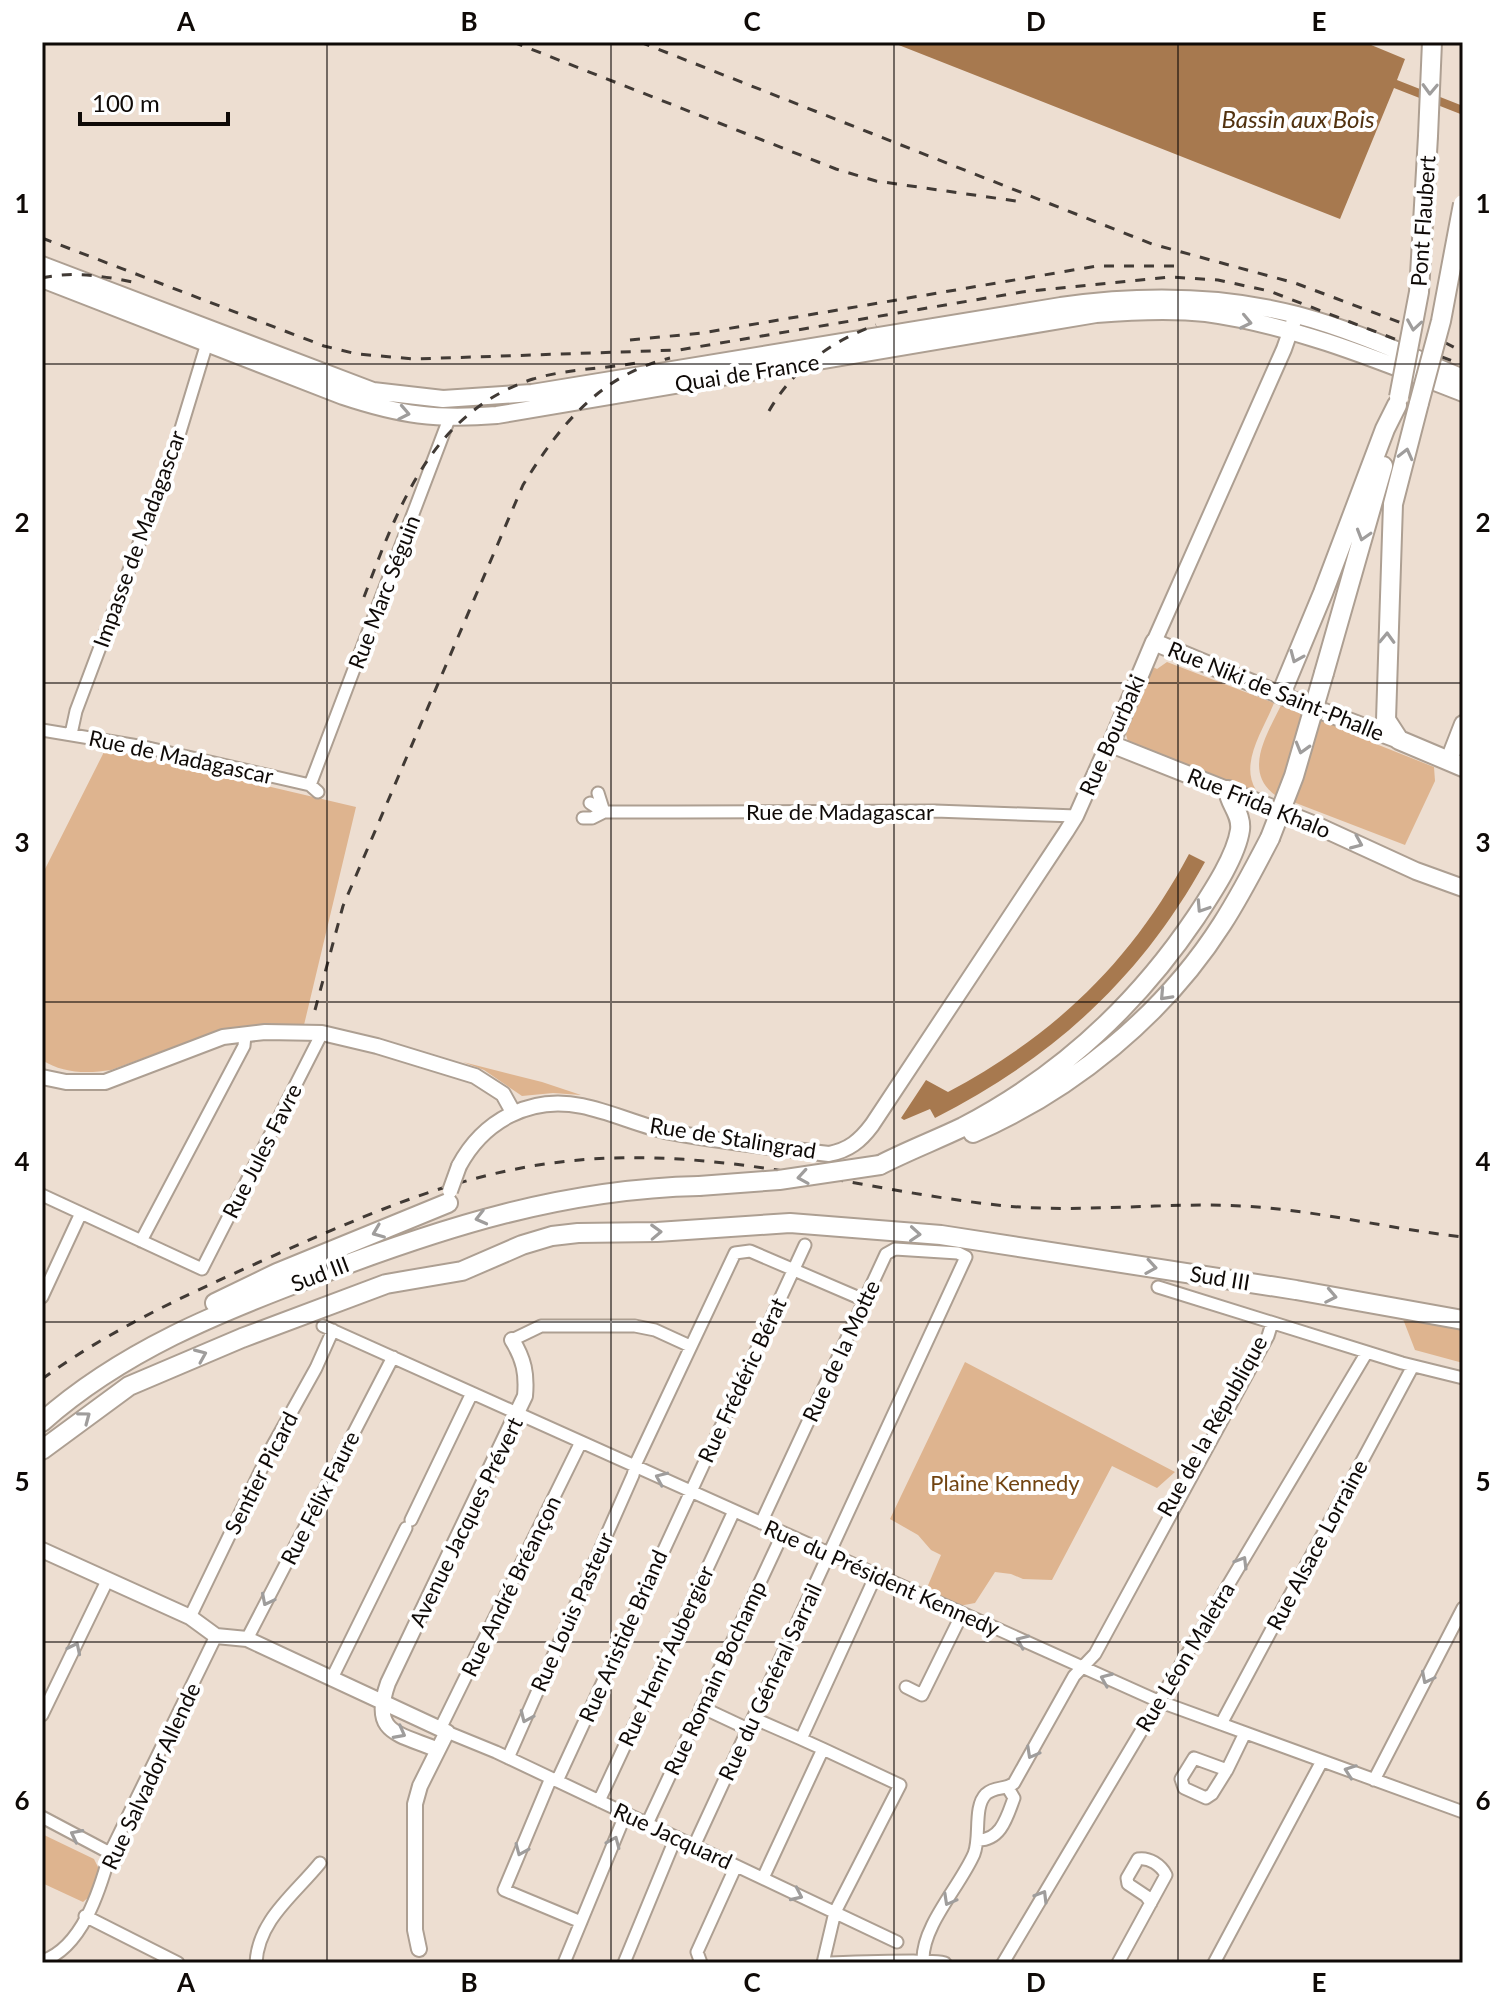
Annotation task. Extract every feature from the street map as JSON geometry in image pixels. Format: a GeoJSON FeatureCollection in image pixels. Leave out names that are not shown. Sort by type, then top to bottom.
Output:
{"type":"FeatureCollection","features":[{"type":"Feature","properties":{"kind":"highway","name":"Pont Flaubert"},"geometry":{"type":"LineString","coordinates":[[1398,401],[1409,353],[1423,249],[1432,42]]}},
{"type":"Feature","properties":{"kind":"highway","name":"Pont Flaubert"},"geometry":{"type":"LineString","coordinates":[[1399,740],[1386,720],[1393,504],[1441,321],[1463,204]]}},
{"type":"Feature","properties":{"kind":"highway"},"geometry":{"type":"LineString","coordinates":[[880,1165],[951,1142],[1008,1118],[1076,1075],[1137,1025],[1188,970],[1221,925],[1270,838],[1294,776],[1390,439],[1398,401]]}},
{"type":"Feature","properties":{"kind":"highway"},"geometry":{"type":"LineString","coordinates":[[1281,694],[1398,401]]}},
{"type":"Feature","properties":{"kind":"highway"},"geometry":{"type":"LineString","coordinates":[[1399,740],[1456,763]]}},
{"type":"Feature","properties":{"kind":"highway"},"geometry":{"type":"LineString","coordinates":[[880,1165],[961,1128],[1060,1067],[1106,1026],[1151,978],[1210,896],[1238,838],[1239,819],[1229,800],[1228,790]]}},
{"type":"Feature","properties":{"kind":"highway","name":"Sud III"},"geometry":{"type":"LineString","coordinates":[[42,1422],[98,1377],[146,1349],[244,1303],[464,1222],[624,1190],[779,1180],[880,1165]]}},
{"type":"Feature","properties":{"kind":"highway"},"geometry":{"type":"LineString","coordinates":[[146,1349],[177,1324],[242,1289],[449,1197]]}},
{"type":"Feature","properties":{"kind":"highway","name":"Sud III"},"geometry":{"type":"LineString","coordinates":[[42,1450],[129,1386],[242,1338],[386,1284],[462,1271],[522,1245],[552,1236],[578,1233],[657,1232],[790,1223],[941,1235],[1366,1303]]}},
{"type":"Feature","properties":{"kind":"highway"},"geometry":{"type":"LineString","coordinates":[[1366,1303],[1374,1297],[1463,1310]]}},
{"type":"Feature","properties":{"kind":"highway"},"geometry":{"type":"LineString","coordinates":[[1366,1303],[1463,1320]]}},
{"type":"Feature","properties":{"kind":"main road","name":"Quai de France"},"geometry":{"type":"LineString","coordinates":[[42,265],[358,387],[443,399],[478,398],[579,385],[1104,300],[1185,299],[1238,304],[1296,315],[1463,378]]}},
{"type":"Feature","properties":{"kind":"main road","name":"Quai de France"},"geometry":{"type":"LineString","coordinates":[[42,279],[380,408],[449,419],[497,415],[1096,314],[1207,313],[1291,332],[1463,393]]}},
{"type":"Feature","properties":{"kind":"main road"},"geometry":{"type":"LineString","coordinates":[[449,419],[466,410],[558,396],[579,385]]}},
{"type":"Feature","properties":{"kind":"main road"},"geometry":{"type":"LineString","coordinates":[[443,399],[450,407],[449,419]]}},
{"type":"Feature","properties":{"kind":"main road","name":"Rue Niki de Saint-Phalle"},"geometry":{"type":"LineString","coordinates":[[1154,642],[1399,740]]}},
{"type":"Feature","properties":{"kind":"main road","name":"Rue Bourbaki"},"geometry":{"type":"LineString","coordinates":[[1111,744],[1154,642]]}},
{"type":"Feature","properties":{"kind":"main road"},"geometry":{"type":"LineString","coordinates":[[1456,763],[1463,724]]}},
{"type":"Feature","properties":{"kind":"main road","name":"Rue Frida Khalo"},"geometry":{"type":"LineString","coordinates":[[1111,744],[1463,888]]}},
{"type":"Feature","properties":{"kind":"street","name":"Rue Bourbaki"},"geometry":{"type":"LineString","coordinates":[[1154,642],[1296,315]]}},
{"type":"Feature","properties":{"kind":"street","name":"Impasse de Madagascar"},"geometry":{"type":"LineString","coordinates":[[71,734],[81,697],[176,445],[207,343]]}},
{"type":"Feature","properties":{"kind":"street","name":"Rue Marc Séguin"},"geometry":{"type":"LineString","coordinates":[[314,788],[449,419]]}},
{"type":"Feature","properties":{"kind":"street","name":"Rue de Madagascar"},"geometry":{"type":"LineString","coordinates":[[42,730],[144,747],[314,788]]}},
{"type":"Feature","properties":{"kind":"street","name":"Rue Bourbaki"},"geometry":{"type":"LineString","coordinates":[[872,1125],[1076,816],[1095,770],[1111,744]]}},
{"type":"Feature","properties":{"kind":"street"},"geometry":{"type":"LineString","coordinates":[[598,793],[604,812]]}},
{"type":"Feature","properties":{"kind":"street"},"geometry":{"type":"LineString","coordinates":[[590,803],[604,812]]}},
{"type":"Feature","properties":{"kind":"street","name":"Rue de Madagascar"},"geometry":{"type":"LineString","coordinates":[[583,818],[592,818],[604,812],[935,811],[1076,816]]}},
{"type":"Feature","properties":{"kind":"street"},"geometry":{"type":"LineString","coordinates":[[42,1077],[66,1082],[105,1082],[223,1037],[322,1033],[377,1046],[475,1076],[503,1094],[513,1112],[476,1140],[459,1166],[449,1197]]}},
{"type":"Feature","properties":{"kind":"street","name":"Rue Jules Favre"},"geometry":{"type":"LineString","coordinates":[[141,1241],[202,1269],[322,1033]]}},
{"type":"Feature","properties":{"kind":"street"},"geometry":{"type":"LineString","coordinates":[[42,1195],[141,1241],[244,1046],[245,1035]]}},
{"type":"Feature","properties":{"kind":"street","name":"Rue de Stalingrad"},"geometry":{"type":"LineString","coordinates":[[513,1112],[546,1104],[573,1104],[688,1135],[829,1154],[849,1148],[872,1125]]}},
{"type":"Feature","properties":{"kind":"street"},"geometry":{"type":"LineString","coordinates":[[42,1297],[81,1213]]}},
{"type":"Feature","properties":{"kind":"street","name":"Rue Frédéric Bérat"},"geometry":{"type":"LineString","coordinates":[[689,1491],[805,1245]]}},
{"type":"Feature","properties":{"kind":"street","name":"Rue de la Motte"},"geometry":{"type":"LineString","coordinates":[[761,1523],[886,1254],[895,1249],[958,1253],[966,1257]]}},
{"type":"Feature","properties":{"kind":"street","name":"Rue Louis Pasteur"},"geometry":{"type":"LineString","coordinates":[[508,1758],[633,1475],[634,1466],[735,1253],[750,1251],[794,1269]]}},
{"type":"Feature","properties":{"kind":"street","name":"Rue du Général Sarrail"},"geometry":{"type":"LineString","coordinates":[[694,1846],[966,1257]]}},
{"type":"Feature","properties":{"kind":"street","name":"Rue Frédéric Bérat"},"geometry":{"type":"LineString","coordinates":[[794,1269],[864,1300]]}},
{"type":"Feature","properties":{"kind":"street"},"geometry":{"type":"LineString","coordinates":[[1158,1287],[1413,1366],[1463,1378]]}},
{"type":"Feature","properties":{"kind":"street","name":"Rue de la République"},"geometry":{"type":"LineString","coordinates":[[919,1961],[927,1939],[975,1853],[982,1802],[987,1793],[1008,1788],[1014,1783],[1074,1676],[1095,1654],[1189,1474],[1268,1336],[1272,1323]]}},
{"type":"Feature","properties":{"kind":"street"},"geometry":{"type":"LineString","coordinates":[[512,1340],[541,1326],[635,1326],[655,1330],[690,1346]]}},
{"type":"Feature","properties":{"kind":"street","name":"Rue du Président Kennedy"},"geometry":{"type":"LineString","coordinates":[[328,1328],[962,1614],[1084,1664],[1158,1701],[1463,1812]]}},
{"type":"Feature","properties":{"kind":"street","name":"Sentier Picard"},"geometry":{"type":"LineString","coordinates":[[190,1617],[272,1447],[316,1368],[328,1328]]}},
{"type":"Feature","properties":{"kind":"street","name":"Avenue Jacques Prévert"},"geometry":{"type":"LineString","coordinates":[[382,1701],[519,1414],[527,1379],[522,1357],[512,1340]]}},
{"type":"Feature","properties":{"kind":"street","name":"Rue Léon Maletra"},"geometry":{"type":"LineString","coordinates":[[1003,1963],[1367,1352]]}},
{"type":"Feature","properties":{"kind":"street","name":"Rue Félix Faure"},"geometry":{"type":"LineString","coordinates":[[247,1639],[393,1357]]}},
{"type":"Feature","properties":{"kind":"street","name":"Rue Alsace Lorraine"},"geometry":{"type":"LineString","coordinates":[[1221,1724],[1413,1366]]}},
{"type":"Feature","properties":{"kind":"street"},"geometry":{"type":"LineString","coordinates":[[332,1678],[472,1393]]}},
{"type":"Feature","properties":{"kind":"street","name":"Rue André Bréançon"},"geometry":{"type":"LineString","coordinates":[[444,1731],[581,1442]]}},
{"type":"Feature","properties":{"kind":"street","name":"Rue Aristide Briand"},"geometry":{"type":"LineString","coordinates":[[581,1922],[504,1890],[689,1491]]}},
{"type":"Feature","properties":{"kind":"street","name":"Rue Henri Aubergier"},"geometry":{"type":"LineString","coordinates":[[599,1801],[734,1511]]}},
{"type":"Feature","properties":{"kind":"street","name":"Rue Romain Bochamp"},"geometry":{"type":"LineString","coordinates":[[647,1824],[783,1533]]}},
{"type":"Feature","properties":{"kind":"street"},"geometry":{"type":"LineString","coordinates":[[42,1550],[190,1617],[216,1636],[247,1639],[444,1731],[416,1796],[421,1900],[419,1956]]}},
{"type":"Feature","properties":{"kind":"street"},"geometry":{"type":"LineString","coordinates":[[801,1739],[876,1575]]}},
{"type":"Feature","properties":{"kind":"street"},"geometry":{"type":"LineString","coordinates":[[42,1715],[107,1581]]}},
{"type":"Feature","properties":{"kind":"street"},"geometry":{"type":"LineString","coordinates":[[1374,1780],[1463,1608]]}},
{"type":"Feature","properties":{"kind":"street"},"geometry":{"type":"LineString","coordinates":[[906,1687],[922,1695],[962,1614]]}},
{"type":"Feature","properties":{"kind":"street","name":"Rue Salvador Allende"},"geometry":{"type":"LineString","coordinates":[[42,1961],[66,1949],[76,1935],[103,1879],[110,1853],[216,1636]]}},
{"type":"Feature","properties":{"kind":"street"},"geometry":{"type":"LineString","coordinates":[[382,1701],[381,1715],[387,1726],[438,1750]]}},
{"type":"Feature","properties":{"kind":"street"},"geometry":{"type":"LineString","coordinates":[[701,1707],[801,1739],[900,1785],[835,1912],[825,1963],[896,1960],[945,1963]]}},
{"type":"Feature","properties":{"kind":"street","name":"Rue Jacquard"},"geometry":{"type":"LineString","coordinates":[[444,1731],[508,1758],[897,1942]]}},
{"type":"Feature","properties":{"kind":"street"},"geometry":{"type":"LineString","coordinates":[[1227,1770],[1245,1733]]}},
{"type":"Feature","properties":{"kind":"street"},"geometry":{"type":"LineString","coordinates":[[763,1878],[823,1749]]}},
{"type":"Feature","properties":{"kind":"street"},"geometry":{"type":"LineString","coordinates":[[1214,1963],[1322,1761]]}},
{"type":"Feature","properties":{"kind":"street","name":"Rue de la République"},"geometry":{"type":"LineString","coordinates":[[977,1840],[989,1841],[996,1837],[1014,1798],[1008,1788]]}},
{"type":"Feature","properties":{"kind":"street"},"geometry":{"type":"LineString","coordinates":[[564,1963],[626,1813]]}},
{"type":"Feature","properties":{"kind":"street"},"geometry":{"type":"LineString","coordinates":[[42,1817],[110,1853]]}},
{"type":"Feature","properties":{"kind":"street"},"geometry":{"type":"LineString","coordinates":[[624,1963],[676,1837]]}},
{"type":"Feature","properties":{"kind":"street"},"geometry":{"type":"LineString","coordinates":[[256,1963],[262,1934],[269,1921],[320,1863]]}},
{"type":"Feature","properties":{"kind":"street"},"geometry":{"type":"LineString","coordinates":[[701,1963],[697,1952],[736,1866]]}},
{"type":"Feature","properties":{"kind":"street"},"geometry":{"type":"LineString","coordinates":[[1118,1963],[1151,1903]]}},
{"type":"Feature","properties":{"kind":"street"},"geometry":{"type":"LineString","coordinates":[[85,1916],[178,1963]]}},
{"type":"Feature","properties":{"kind":"green space"},"geometry":{"type":"Polygon","coordinates":[[[1167,662],[1274,703],[1252,757],[1251,780],[1256,790],[1253,795],[1129,745],[1125,731],[1153,667],[1157,669],[1167,662]]]}},
{"type":"Feature","properties":{"kind":"green space"},"geometry":{"type":"Polygon","coordinates":[[[1283,701],[1373,737],[1371,742],[1434,767],[1435,781],[1405,845],[1275,795],[1265,785],[1260,774],[1261,750],[1283,701]]]}},
{"type":"Feature","properties":{"kind":"green space"},"geometry":{"type":"Polygon","coordinates":[[[106,748],[356,807],[304,1025],[218,1031],[111,1070],[66,1070],[42,1060],[42,875],[106,748]]]}},
{"type":"Feature","properties":{"kind":"green space"},"geometry":{"type":"Polygon","coordinates":[[[463,1062],[581,1095],[553,1093],[522,1096],[484,1070],[463,1062]]]}},
{"type":"Feature","properties":{"kind":"green space"},"geometry":{"type":"Polygon","coordinates":[[[1403,1319],[1463,1329],[1463,1363],[1415,1350],[1403,1319]]]}},
{"type":"Feature","properties":{"kind":"green space","name":"Plaine Kennedy"},"geometry":{"type":"Polygon","coordinates":[[[965,1362],[1175,1472],[1157,1488],[1112,1466],[1052,1580],[1023,1579],[995,1572],[975,1603],[959,1606],[926,1590],[941,1555],[931,1550],[918,1535],[890,1519],[965,1362]]]}},
{"type":"Feature","properties":{"kind":"green space"},"geometry":{"type":"Polygon","coordinates":[[[42,1834],[94,1859],[100,1871],[89,1897],[83,1902],[42,1883],[42,1834]]]}},
{"type":"Feature","properties":{"kind":"water","name":"Bassin aux Bois"},"geometry":{"type":"Polygon","coordinates":[[[891,42],[1364,42],[1405,59],[1397,80],[1463,106],[1463,115],[1394,88],[1340,219],[891,42]]]}},
{"type":"Feature","properties":{"kind":"water"},"geometry":{"type":"Polygon","coordinates":[[[1189,854],[1205,862],[1180,904],[1123,978],[1090,1011],[1018,1069],[978,1095],[935,1118],[930,1109],[904,1120],[901,1118],[926,1080],[948,1092],[1023,1046],[1087,992],[1142,928],[1189,854]]]}},
{"type":"Feature","properties":{"kind":"railway"},"geometry":{"type":"LineString","coordinates":[[513,42],[836,169],[876,181],[1023,202]]}},
{"type":"Feature","properties":{"kind":"railway"},"geometry":{"type":"LineString","coordinates":[[640,42],[1152,244],[1295,283],[1423,331],[1463,352]]}},
{"type":"Feature","properties":{"kind":"railway"},"geometry":{"type":"LineString","coordinates":[[42,238],[324,346],[357,354],[415,359],[679,350],[1022,292],[1169,277],[1218,280],[1269,291],[1463,365]]}},
{"type":"Feature","properties":{"kind":"railway"},"geometry":{"type":"LineString","coordinates":[[630,340],[702,333],[1097,266],[1175,266]]}},
{"type":"Feature","properties":{"kind":"railway"},"geometry":{"type":"LineString","coordinates":[[42,278],[99,276],[133,282]]}},
{"type":"Feature","properties":{"kind":"railway"},"geometry":{"type":"LineString","coordinates":[[769,411],[790,382],[815,358],[844,339],[876,325]]}},
{"type":"Feature","properties":{"kind":"railway"},"geometry":{"type":"LineString","coordinates":[[315,1010],[343,906],[523,485],[567,423],[602,390],[645,366],[670,358]]}},
{"type":"Feature","properties":{"kind":"railway"},"geometry":{"type":"LineString","coordinates":[[364,597],[391,530],[423,467],[444,439],[469,414],[498,394],[533,379],[636,363]]}},
{"type":"Feature","properties":{"kind":"railway"},"geometry":{"type":"LineString","coordinates":[[42,1379],[95,1344],[150,1314],[360,1218],[452,1185],[548,1164],[599,1159],[698,1160],[1006,1206],[1243,1206],[1298,1211],[1463,1237]]}}]}
